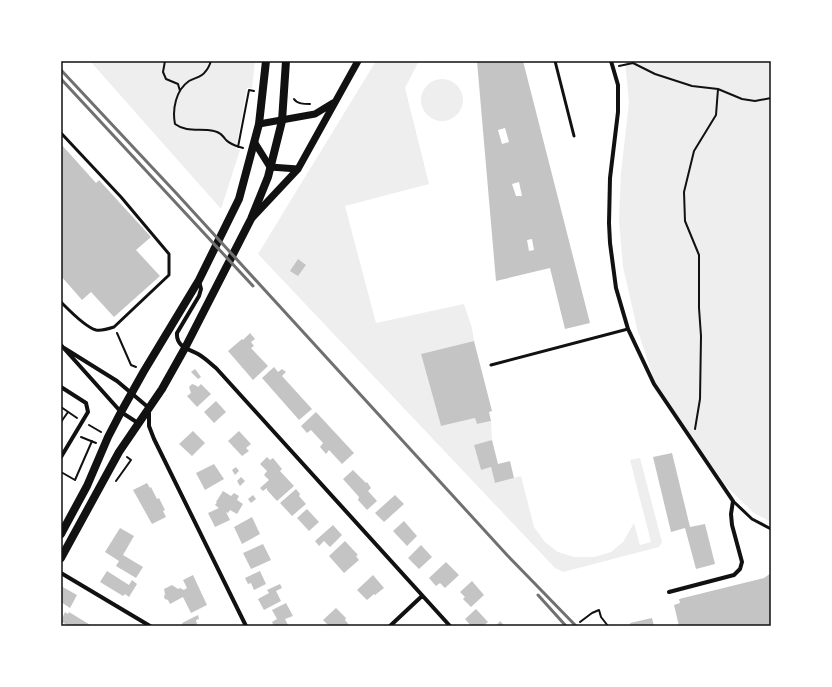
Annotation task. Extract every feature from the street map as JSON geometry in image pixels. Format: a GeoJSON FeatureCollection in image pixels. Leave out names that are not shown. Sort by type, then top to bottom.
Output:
{"type":"FeatureCollection","features":[{"type":"Feature","properties":{"kind":"main road"},"geometry":{"type":"LineString","coordinates":[[61,534],[87,486],[104,447],[131,393],[199,280],[238,199],[255,143],[259,124],[266,61]]}},
{"type":"Feature","properties":{"kind":"main road"},"geometry":{"type":"LineString","coordinates":[[61,558],[119,452],[162,388],[185,348],[252,219],[270,167],[282,121],[286,61]]}},
{"type":"Feature","properties":{"kind":"street"},"geometry":{"type":"LineString","coordinates":[[252,219],[298,169],[358,61]]}},
{"type":"Feature","properties":{"kind":"street"},"geometry":{"type":"LineString","coordinates":[[611,61],[618,85],[610,178],[610,243],[616,288],[628,329],[654,384],[733,501],[731,514],[732,525],[742,562],[740,570],[734,575],[668,592]]}},
{"type":"Feature","properties":{"kind":"street"},"geometry":{"type":"LineString","coordinates":[[259,124],[315,114],[334,102]]}},
{"type":"Feature","properties":{"kind":"street"},"geometry":{"type":"LineString","coordinates":[[255,143],[270,167],[298,169]]}},
{"type":"Feature","properties":{"kind":"street"},"geometry":{"type":"LineString","coordinates":[[199,280],[199,296],[177,333],[179,342],[185,348],[206,359],[216,368],[450,626]]}},
{"type":"Feature","properties":{"kind":"street"},"geometry":{"type":"LineString","coordinates":[[61,354],[63,346]]}},
{"type":"Feature","properties":{"kind":"street"},"geometry":{"type":"LineString","coordinates":[[63,346],[117,381],[149,408],[149,426],[154,439],[246,626]]}},
{"type":"Feature","properties":{"kind":"street"},"geometry":{"type":"LineString","coordinates":[[63,346],[121,412],[138,423]]}},
{"type":"Feature","properties":{"kind":"street"},"geometry":{"type":"LineString","coordinates":[[61,387],[86,403],[88,412],[61,457]]}},
{"type":"Feature","properties":{"kind":"street"},"geometry":{"type":"LineString","coordinates":[[61,573],[150,626]]}},
{"type":"Feature","properties":{"kind":"street"},"geometry":{"type":"LineString","coordinates":[[390,626],[422,596]]}},
{"type":"Feature","properties":{"kind":"lane"},"geometry":{"type":"LineString","coordinates":[[555,61],[574,136]]}},
{"type":"Feature","properties":{"kind":"lane"},"geometry":{"type":"LineString","coordinates":[[61,133],[121,197],[170,254],[170,275],[114,327],[95,330],[78,319],[61,302]]}},
{"type":"Feature","properties":{"kind":"lane"},"geometry":{"type":"LineString","coordinates":[[491,365],[628,329]]}},
{"type":"Feature","properties":{"kind":"lane"},"geometry":{"type":"LineString","coordinates":[[733,501],[752,519],[771,529]]}},
{"type":"Feature","properties":{"kind":"path"},"geometry":{"type":"LineString","coordinates":[[165,61],[163,72],[166,79],[178,84],[180,91]]}},
{"type":"Feature","properties":{"kind":"path"},"geometry":{"type":"LineString","coordinates":[[211,61],[205,73],[188,81],[180,91],[174,106],[173,113],[175,124],[182,129],[216,131],[238,147],[249,90]]}},
{"type":"Feature","properties":{"kind":"path"},"geometry":{"type":"LineString","coordinates":[[639,61],[639,66]]}},
{"type":"Feature","properties":{"kind":"path"},"geometry":{"type":"LineString","coordinates":[[613,67],[633,63],[655,74],[692,86],[718,89],[742,99],[755,101],[771,98]]}},
{"type":"Feature","properties":{"kind":"path"},"geometry":{"type":"LineString","coordinates":[[693,441],[700,399],[702,336],[699,308],[699,255],[685,221],[684,192],[694,151],[716,115],[718,89]]}},
{"type":"Feature","properties":{"kind":"path"},"geometry":{"type":"LineString","coordinates":[[291,95],[295,101],[302,104],[311,104]]}},
{"type":"Feature","properties":{"kind":"path"},"geometry":{"type":"LineString","coordinates":[[114,327],[132,365],[144,371]]}},
{"type":"Feature","properties":{"kind":"path"},"geometry":{"type":"LineString","coordinates":[[61,422],[68,412]]}},
{"type":"Feature","properties":{"kind":"path"},"geometry":{"type":"LineString","coordinates":[[74,435],[104,447]]}},
{"type":"Feature","properties":{"kind":"path"},"geometry":{"type":"LineString","coordinates":[[61,472],[75,480],[92,441]]}},
{"type":"Feature","properties":{"kind":"path"},"geometry":{"type":"LineString","coordinates":[[115,482],[131,460]]}},
{"type":"Feature","properties":{"kind":"path"},"geometry":{"type":"LineString","coordinates":[[580,622],[592,613],[599,610],[601,617],[608,626]]}},
{"type":"Feature","properties":{"kind":"shaded area"},"geometry":{"type":"Polygon","coordinates":[[[90,61],[255,61],[252,88],[247,88],[236,149],[240,150],[221,209],[90,61]]]}},
{"type":"Feature","properties":{"kind":"shaded area"},"geometry":{"type":"Polygon","coordinates":[[[376,61],[419,61],[405,88],[429,184],[345,206],[376,323],[464,304],[472,328],[474,341],[421,354],[441,426],[475,418],[477,424],[491,421],[492,440],[474,445],[481,470],[491,467],[495,483],[521,476],[534,527],[545,542],[558,552],[574,557],[594,557],[611,552],[623,542],[634,523],[640,545],[651,542],[630,460],[640,458],[662,542],[659,547],[563,572],[555,568],[258,254],[376,61]]]}},
{"type":"Feature","properties":{"kind":"shaded area"},"geometry":{"type":"Polygon","coordinates":[[[625,61],[771,61],[771,522],[754,513],[726,486],[655,383],[637,328],[623,267],[619,220],[621,173],[629,102],[625,61]]]}},
{"type":"Feature","properties":{"kind":"shaded area"},"geometry":{"type":"Polygon","coordinates":[[[438,79],[446,79],[454,82],[460,88],[463,100],[460,112],[454,118],[446,121],[438,121],[430,118],[424,112],[421,104],[421,96],[424,88],[430,82],[438,79]]]}},
{"type":"Feature","properties":{"kind":"building"},"geometry":{"type":"Polygon","coordinates":[[[477,61],[523,61],[590,323],[565,329],[550,268],[496,281],[477,61]],[[505,128],[498,130],[502,144],[509,142],[505,128]],[[519,182],[512,184],[516,196],[522,196],[519,182]],[[532,239],[527,240],[529,251],[534,250],[532,239]]]}},
{"type":"Feature","properties":{"kind":"building"},"geometry":{"type":"Polygon","coordinates":[[[61,144],[96,183],[99,180],[151,237],[136,250],[160,276],[114,317],[91,292],[82,300],[61,276],[61,144]]]}},
{"type":"Feature","properties":{"kind":"building"},"geometry":{"type":"Polygon","coordinates":[[[298,259],[306,265],[298,276],[290,271],[298,259]]]}},
{"type":"Feature","properties":{"kind":"building"},"geometry":{"type":"Polygon","coordinates":[[[250,333],[255,339],[251,342],[254,346],[251,348],[268,366],[253,380],[228,351],[250,333]]]}},
{"type":"Feature","properties":{"kind":"building"},"geometry":{"type":"Polygon","coordinates":[[[474,341],[492,411],[489,412],[491,421],[477,424],[475,418],[441,426],[421,354],[474,341]]]}},
{"type":"Feature","properties":{"kind":"building"},"geometry":{"type":"Polygon","coordinates":[[[274,367],[278,372],[282,369],[286,372],[282,376],[312,409],[299,420],[262,378],[274,367]]]}},
{"type":"Feature","properties":{"kind":"building"},"geometry":{"type":"Polygon","coordinates":[[[195,369],[201,377],[198,379],[191,372],[195,369]]]}},
{"type":"Feature","properties":{"kind":"building"},"geometry":{"type":"Polygon","coordinates":[[[192,384],[198,387],[201,384],[211,394],[197,407],[187,396],[191,393],[189,387],[192,384]]]}},
{"type":"Feature","properties":{"kind":"building"},"geometry":{"type":"Polygon","coordinates":[[[216,401],[226,412],[214,423],[204,412],[216,401]]]}},
{"type":"Feature","properties":{"kind":"building"},"geometry":{"type":"Polygon","coordinates":[[[316,412],[354,453],[342,464],[329,450],[326,454],[320,447],[323,443],[311,430],[307,433],[301,426],[316,412]]]}},
{"type":"Feature","properties":{"kind":"building"},"geometry":{"type":"Polygon","coordinates":[[[193,431],[205,443],[192,456],[179,444],[193,431]]]}},
{"type":"Feature","properties":{"kind":"building"},"geometry":{"type":"Polygon","coordinates":[[[239,431],[251,444],[246,448],[249,451],[242,456],[228,441],[239,431]]]}},
{"type":"Feature","properties":{"kind":"building"},"geometry":{"type":"Polygon","coordinates":[[[492,440],[498,464],[510,461],[514,478],[495,483],[491,467],[481,470],[474,445],[492,440]]]}},
{"type":"Feature","properties":{"kind":"building"},"geometry":{"type":"Polygon","coordinates":[[[672,453],[690,527],[705,524],[715,564],[696,569],[685,528],[671,532],[653,457],[672,453]]]}},
{"type":"Feature","properties":{"kind":"building"},"geometry":{"type":"Polygon","coordinates":[[[267,457],[270,460],[273,458],[282,469],[280,471],[294,486],[277,501],[267,490],[267,488],[263,491],[260,488],[269,480],[264,475],[267,471],[260,464],[267,457]]]}},
{"type":"Feature","properties":{"kind":"building"},"geometry":{"type":"Polygon","coordinates":[[[214,464],[224,479],[205,490],[196,473],[214,464]]]}},
{"type":"Feature","properties":{"kind":"building"},"geometry":{"type":"Polygon","coordinates":[[[236,467],[239,471],[235,475],[232,470],[236,467]]]}},
{"type":"Feature","properties":{"kind":"building"},"geometry":{"type":"Polygon","coordinates":[[[353,470],[366,483],[367,482],[371,488],[368,491],[377,501],[367,510],[358,500],[359,497],[343,479],[353,470]]]}},
{"type":"Feature","properties":{"kind":"building"},"geometry":{"type":"Polygon","coordinates":[[[241,477],[245,481],[240,486],[237,481],[241,477]]]}},
{"type":"Feature","properties":{"kind":"building"},"geometry":{"type":"Polygon","coordinates":[[[147,483],[150,488],[151,487],[157,499],[159,498],[165,510],[163,511],[166,517],[152,524],[133,490],[147,483]]]}},
{"type":"Feature","properties":{"kind":"building"},"geometry":{"type":"Polygon","coordinates":[[[296,489],[300,494],[299,496],[306,504],[292,516],[280,503],[296,489]]]}},
{"type":"Feature","properties":{"kind":"building"},"geometry":{"type":"Polygon","coordinates":[[[223,491],[231,496],[234,493],[239,496],[237,500],[243,504],[237,514],[230,510],[228,513],[226,512],[230,520],[215,527],[208,513],[219,508],[215,505],[223,491]]]}},
{"type":"Feature","properties":{"kind":"building"},"geometry":{"type":"Polygon","coordinates":[[[253,495],[256,499],[251,503],[248,499],[253,495]]]}},
{"type":"Feature","properties":{"kind":"building"},"geometry":{"type":"Polygon","coordinates":[[[395,495],[404,504],[384,522],[375,513],[395,495]]]}},
{"type":"Feature","properties":{"kind":"building"},"geometry":{"type":"Polygon","coordinates":[[[307,509],[319,522],[309,531],[297,518],[307,509]]]}},
{"type":"Feature","properties":{"kind":"building"},"geometry":{"type":"Polygon","coordinates":[[[252,517],[260,534],[242,544],[234,527],[252,517]]]}},
{"type":"Feature","properties":{"kind":"building"},"geometry":{"type":"Polygon","coordinates":[[[404,521],[417,536],[407,546],[393,531],[404,521]]]}},
{"type":"Feature","properties":{"kind":"building"},"geometry":{"type":"Polygon","coordinates":[[[333,525],[342,535],[330,547],[324,541],[319,546],[315,541],[333,525]]]}},
{"type":"Feature","properties":{"kind":"building"},"geometry":{"type":"Polygon","coordinates":[[[120,528],[134,536],[123,555],[143,567],[136,578],[116,566],[119,561],[105,552],[120,528]]]}},
{"type":"Feature","properties":{"kind":"building"},"geometry":{"type":"Polygon","coordinates":[[[345,541],[358,555],[356,556],[359,560],[344,573],[329,556],[345,541]]]}},
{"type":"Feature","properties":{"kind":"building"},"geometry":{"type":"Polygon","coordinates":[[[263,544],[271,560],[251,569],[243,553],[263,544]]]}},
{"type":"Feature","properties":{"kind":"building"},"geometry":{"type":"Polygon","coordinates":[[[421,545],[432,557],[419,569],[408,558],[421,545]]]}},
{"type":"Feature","properties":{"kind":"building"},"geometry":{"type":"Polygon","coordinates":[[[446,562],[459,575],[445,588],[440,583],[436,586],[429,578],[446,562]]]}},
{"type":"Feature","properties":{"kind":"building"},"geometry":{"type":"Polygon","coordinates":[[[107,571],[129,585],[132,580],[137,584],[129,597],[125,594],[123,596],[100,582],[107,571]]]}},
{"type":"Feature","properties":{"kind":"building"},"geometry":{"type":"Polygon","coordinates":[[[260,571],[266,584],[254,590],[251,583],[248,584],[245,578],[260,571]]]}},
{"type":"Feature","properties":{"kind":"building"},"geometry":{"type":"Polygon","coordinates":[[[771,573],[771,626],[679,626],[674,605],[680,603],[679,599],[764,578],[771,573]]]}},
{"type":"Feature","properties":{"kind":"building"},"geometry":{"type":"Polygon","coordinates":[[[193,575],[207,605],[191,613],[183,597],[170,604],[164,597],[164,589],[172,585],[178,589],[180,588],[184,590],[187,588],[183,580],[193,575]]]}},
{"type":"Feature","properties":{"kind":"building"},"geometry":{"type":"Polygon","coordinates":[[[373,575],[384,588],[367,600],[357,590],[373,575]]]}},
{"type":"Feature","properties":{"kind":"building"},"geometry":{"type":"Polygon","coordinates":[[[472,581],[484,595],[471,607],[463,599],[465,597],[460,592],[472,581]]]}},
{"type":"Feature","properties":{"kind":"building"},"geometry":{"type":"Polygon","coordinates":[[[280,584],[282,588],[276,591],[281,601],[264,610],[258,599],[269,593],[267,590],[280,584]]]}},
{"type":"Feature","properties":{"kind":"building"},"geometry":{"type":"Polygon","coordinates":[[[61,586],[77,595],[70,608],[61,602],[61,586]]]}},
{"type":"Feature","properties":{"kind":"building"},"geometry":{"type":"Polygon","coordinates":[[[286,603],[293,616],[285,619],[288,625],[274,626],[272,622],[277,619],[272,610],[286,603]]]}},
{"type":"Feature","properties":{"kind":"building"},"geometry":{"type":"Polygon","coordinates":[[[336,608],[346,618],[345,620],[350,626],[329,626],[323,620],[336,608]]]}},
{"type":"Feature","properties":{"kind":"building"},"geometry":{"type":"Polygon","coordinates":[[[476,609],[488,622],[483,626],[471,626],[465,619],[476,609]]]}},
{"type":"Feature","properties":{"kind":"building"},"geometry":{"type":"Polygon","coordinates":[[[65,612],[68,614],[69,612],[92,626],[68,626],[61,621],[65,612]]]}},
{"type":"Feature","properties":{"kind":"building"},"geometry":{"type":"Polygon","coordinates":[[[198,615],[199,619],[196,620],[197,624],[193,626],[184,626],[182,623],[198,615]]]}},
{"type":"Feature","properties":{"kind":"building"},"geometry":{"type":"Polygon","coordinates":[[[652,618],[654,626],[631,626],[630,623],[652,618]]]}},
{"type":"Feature","properties":{"kind":"building"},"geometry":{"type":"Polygon","coordinates":[[[500,621],[505,626],[496,626],[500,621]]]}},
{"type":"Feature","properties":{"kind":"railway"},"geometry":{"type":"LineString","coordinates":[[61,70],[177,194],[507,555],[576,626]]}},
{"type":"Feature","properties":{"kind":"railway"},"geometry":{"type":"LineString","coordinates":[[61,79],[253,286]]}},
{"type":"Feature","properties":{"kind":"railway"},"geometry":{"type":"LineString","coordinates":[[538,595],[566,626]]}}]}
